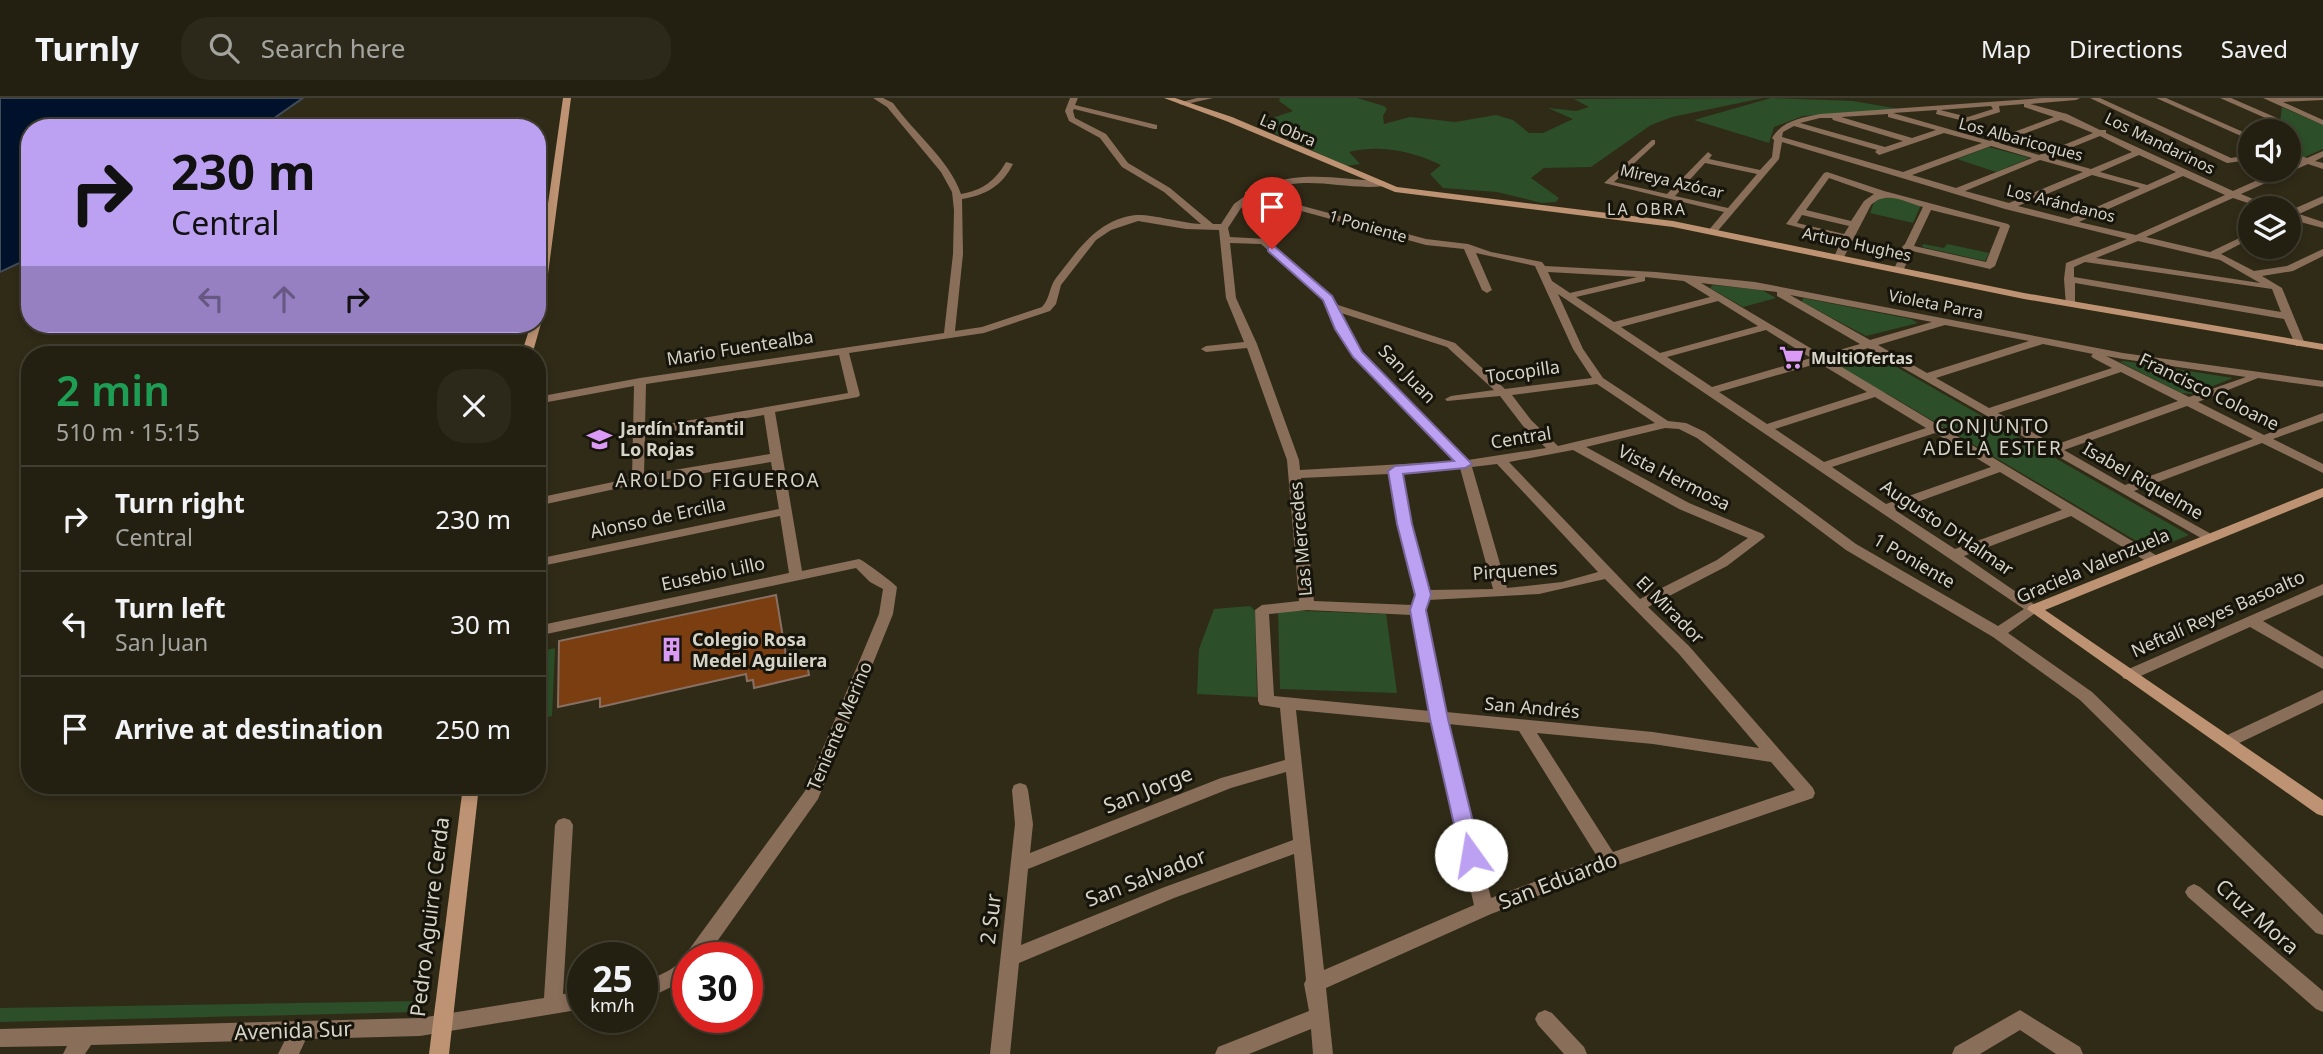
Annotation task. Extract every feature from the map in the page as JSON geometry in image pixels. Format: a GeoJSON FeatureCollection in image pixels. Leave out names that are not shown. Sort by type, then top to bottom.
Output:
{"type":"FeatureCollection","features":[{"type":"Feature","properties":{"kind":"street"},"geometry":{"type":"LineString","coordinates":[[546,255],[567,98]]}},
{"type":"Feature","properties":{"kind":"street"},"geometry":{"type":"LineString","coordinates":[[877,98],[890,104],[951,180],[960,197],[958,265],[949,333]]}},
{"type":"Feature","properties":{"kind":"street","name":"La Obra"},"geometry":{"type":"LineString","coordinates":[[1168,98],[1229,119],[1382,184]]}},
{"type":"Feature","properties":{"kind":"street"},"geometry":{"type":"LineString","coordinates":[[1182,103],[1209,98]]}},
{"type":"Feature","properties":{"kind":"street"},"geometry":{"type":"LineString","coordinates":[[1713,231],[1777,154],[1776,138],[1791,123],[1828,116],[2076,98]]}},
{"type":"Feature","properties":{"kind":"street"},"geometry":{"type":"LineString","coordinates":[[2094,98],[2232,162],[2238,161]]}},
{"type":"Feature","properties":{"kind":"street"},"geometry":{"type":"LineString","coordinates":[[2160,98],[2238,133]]}},
{"type":"Feature","properties":{"kind":"street"},"geometry":{"type":"LineString","coordinates":[[2224,98],[2273,118],[2271,100]]}},
{"type":"Feature","properties":{"kind":"street"},"geometry":{"type":"LineString","coordinates":[[2271,100],[2323,99]]}},
{"type":"Feature","properties":{"kind":"street"},"geometry":{"type":"LineString","coordinates":[[2271,100],[2323,123]]}},
{"type":"Feature","properties":{"kind":"street"},"geometry":{"type":"LineString","coordinates":[[1154,127],[1072,102],[1070,116],[1076,122],[1103,136],[1125,165],[1167,190],[1210,226]]}},
{"type":"Feature","properties":{"kind":"street","name":"Los Mandarinos"},"geometry":{"type":"LineString","coordinates":[[2019,102],[2076,120],[2238,197]]}},
{"type":"Feature","properties":{"kind":"street"},"geometry":{"type":"LineString","coordinates":[[1934,110],[1968,120],[1997,110],[1993,104]]}},
{"type":"Feature","properties":{"kind":"street","name":"Los Albaricoques"},"geometry":{"type":"LineString","coordinates":[[1887,113],[1941,131],[2148,188]]}},
{"type":"Feature","properties":{"kind":"street"},"geometry":{"type":"LineString","coordinates":[[1828,116],[1912,141]]}},
{"type":"Feature","properties":{"kind":"street"},"geometry":{"type":"LineString","coordinates":[[1904,175],[2064,116]]}},
{"type":"Feature","properties":{"kind":"street","name":"Los Mandarinos"},"geometry":{"type":"LineString","coordinates":[[2076,120],[2087,117]]}},
{"type":"Feature","properties":{"kind":"street"},"geometry":{"type":"LineString","coordinates":[[1791,123],[1886,150]]}},
{"type":"Feature","properties":{"kind":"street"},"geometry":{"type":"LineString","coordinates":[[1855,161],[1941,131]]}},
{"type":"Feature","properties":{"kind":"street"},"geometry":{"type":"LineString","coordinates":[[1956,191],[2103,132]]}},
{"type":"Feature","properties":{"kind":"street","name":"Los Arándanos"},"geometry":{"type":"LineString","coordinates":[[1776,138],[2069,223],[2212,255],[2277,288]]}},
{"type":"Feature","properties":{"kind":"street","name":"Mireya Azócar"},"geometry":{"type":"LineString","coordinates":[[1652,142],[1608,183],[1730,211]]}},
{"type":"Feature","properties":{"kind":"street"},"geometry":{"type":"LineString","coordinates":[[2008,206],[2141,151]]}},
{"type":"Feature","properties":{"kind":"street"},"geometry":{"type":"LineString","coordinates":[[2301,163],[2323,154]]}},
{"type":"Feature","properties":{"kind":"street"},"geometry":{"type":"LineString","coordinates":[[1669,197],[1705,157],[1762,173]]}},
{"type":"Feature","properties":{"kind":"street"},"geometry":{"type":"LineString","coordinates":[[2301,159],[2323,166]]}},
{"type":"Feature","properties":{"kind":"street"},"geometry":{"type":"LineString","coordinates":[[960,197],[986,191],[999,181],[1009,164]]}},
{"type":"Feature","properties":{"kind":"street"},"geometry":{"type":"LineString","coordinates":[[2069,223],[2184,172]]}},
{"type":"Feature","properties":{"kind":"street"},"geometry":{"type":"LineString","coordinates":[[1848,238],[1791,224],[1827,175],[1884,194],[2005,226],[1996,257],[1990,266],[1907,247]]}},
{"type":"Feature","properties":{"kind":"street"},"geometry":{"type":"LineString","coordinates":[[1224,234],[1237,204],[1248,194],[1284,181],[1382,184]]}},
{"type":"Feature","properties":{"kind":"street"},"geometry":{"type":"LineString","coordinates":[[2070,304],[2068,266],[2260,182]]}},
{"type":"Feature","properties":{"kind":"street","name":"Arturo Hughes"},"geometry":{"type":"LineString","coordinates":[[1382,184],[1410,191],[1594,212],[1713,231],[2070,304],[2323,347]]}},
{"type":"Feature","properties":{"kind":"street","name":"1 Poniente"},"geometry":{"type":"LineString","coordinates":[[1248,194],[1417,240],[1539,264],[1578,349],[1599,380],[1665,424],[1682,426],[1701,435],[1860,553],[1998,633],[2079,691],[2121,727],[2237,846],[2323,927]]}},
{"type":"Feature","properties":{"kind":"street"},"geometry":{"type":"LineString","coordinates":[[1839,257],[1853,224],[1874,196],[1884,194]]}},
{"type":"Feature","properties":{"kind":"street"},"geometry":{"type":"LineString","coordinates":[[2301,210],[2323,199]]}},
{"type":"Feature","properties":{"kind":"street"},"geometry":{"type":"LineString","coordinates":[[1899,269],[1928,206]]}},
{"type":"Feature","properties":{"kind":"street"},"geometry":{"type":"LineString","coordinates":[[1801,212],[1853,224]]}},
{"type":"Feature","properties":{"kind":"street","name":"Mario Fuentealba"},"geometry":{"type":"LineString","coordinates":[[546,399],[949,333],[984,330],[1046,309],[1051,304],[1056,285],[1093,238],[1108,228],[1137,218],[1210,226]]}},
{"type":"Feature","properties":{"kind":"street"},"geometry":{"type":"LineString","coordinates":[[2301,218],[2323,225]]}},
{"type":"Feature","properties":{"kind":"street","name":"San Juan"},"geometry":{"type":"LineString","coordinates":[[1210,226],[1224,234],[1264,241],[1334,307],[1341,329],[1358,354],[1465,464],[1501,592]]}},
{"type":"Feature","properties":{"kind":"street","name":"Las Mercedes"},"geometry":{"type":"LineString","coordinates":[[1224,234],[1231,298],[1252,344],[1296,474],[1307,605],[1272,606],[1262,610],[1266,701],[1288,705]]}},
{"type":"Feature","properties":{"kind":"street"},"geometry":{"type":"LineString","coordinates":[[2212,255],[2238,242]]}},
{"type":"Feature","properties":{"kind":"street"},"geometry":{"type":"LineString","coordinates":[[1470,251],[1487,290]]}},
{"type":"Feature","properties":{"kind":"street"},"geometry":{"type":"LineString","coordinates":[[2253,274],[2289,269],[2323,252]]}},
{"type":"Feature","properties":{"kind":"street"},"geometry":{"type":"LineString","coordinates":[[2084,259],[2277,288],[2300,344]]}},
{"type":"Feature","properties":{"kind":"street","name":"Violeta Parra"},"geometry":{"type":"LineString","coordinates":[[1541,269],[1684,277],[1769,287],[2080,348],[2323,384]]}},
{"type":"Feature","properties":{"kind":"street"},"geometry":{"type":"LineString","coordinates":[[1568,296],[1656,275]]}},
{"type":"Feature","properties":{"kind":"street"},"geometry":{"type":"LineString","coordinates":[[1684,277],[2154,561]]}},
{"type":"Feature","properties":{"kind":"street"},"geometry":{"type":"LineString","coordinates":[[2068,279],[2288,316]]}},
{"type":"Feature","properties":{"kind":"street","name":"Augusto D'Halmar"},"geometry":{"type":"LineString","coordinates":[[1547,282],[2034,609],[2323,809]]}},
{"type":"Feature","properties":{"kind":"street","name":"Isabel Riquelme"},"geometry":{"type":"LineString","coordinates":[[1769,287],[2208,538]]}},
{"type":"Feature","properties":{"kind":"street"},"geometry":{"type":"LineString","coordinates":[[1610,326],[1718,298]]}},
{"type":"Feature","properties":{"kind":"street"},"geometry":{"type":"LineString","coordinates":[[1334,307],[1371,321],[1444,341],[1502,393],[1555,450]]}},
{"type":"Feature","properties":{"kind":"street"},"geometry":{"type":"LineString","coordinates":[[1708,392],[1945,322]]}},
{"type":"Feature","properties":{"kind":"street"},"geometry":{"type":"LineString","coordinates":[[1656,357],[1766,327]]}},
{"type":"Feature","properties":{"kind":"street"},"geometry":{"type":"LineString","coordinates":[[1926,377],[2043,341]]}},
{"type":"Feature","properties":{"kind":"street"},"geometry":{"type":"LineString","coordinates":[[1206,349],[1252,344]]}},
{"type":"Feature","properties":{"kind":"street","name":"Francisco Coloane"},"geometry":{"type":"LineString","coordinates":[[2080,348],[2323,468]]}},
{"type":"Feature","properties":{"kind":"street"},"geometry":{"type":"LineString","coordinates":[[640,433],[854,395],[843,350]]}},
{"type":"Feature","properties":{"kind":"street"},"geometry":{"type":"LineString","coordinates":[[1988,412],[2122,369]]}},
{"type":"Feature","properties":{"kind":"street"},"geometry":{"type":"LineString","coordinates":[[2053,450],[2256,376]]}},
{"type":"Feature","properties":{"kind":"street","name":"Tocopilla"},"geometry":{"type":"LineString","coordinates":[[1451,399],[1599,380]]}},
{"type":"Feature","properties":{"kind":"street"},"geometry":{"type":"LineString","coordinates":[[638,480],[640,382]]}},
{"type":"Feature","properties":{"kind":"street"},"geometry":{"type":"LineString","coordinates":[[1763,429],[1875,393]]}},
{"type":"Feature","properties":{"kind":"street"},"geometry":{"type":"LineString","coordinates":[[769,410],[796,576]]}},
{"type":"Feature","properties":{"kind":"street"},"geometry":{"type":"LineString","coordinates":[[2124,490],[2323,416]]}},
{"type":"Feature","properties":{"kind":"street","name":"Central"},"geometry":{"type":"LineString","coordinates":[[1296,474],[1395,471],[1500,460],[1576,446],[1665,424]]}},
{"type":"Feature","properties":{"kind":"street"},"geometry":{"type":"LineString","coordinates":[[1821,467],[1934,429]]}},
{"type":"Feature","properties":{"kind":"street","name":"Vista Hermosa"},"geometry":{"type":"LineString","coordinates":[[1576,446],[1684,506],[1758,537],[1722,564],[1638,606]]}},
{"type":"Feature","properties":{"kind":"street"},"geometry":{"type":"LineString","coordinates":[[546,500],[638,480],[777,457]]}},
{"type":"Feature","properties":{"kind":"street","name":"El Mirador"},"geometry":{"type":"LineString","coordinates":[[1500,460],[1607,575],[1684,650],[1807,793]]}},
{"type":"Feature","properties":{"kind":"street"},"geometry":{"type":"LineString","coordinates":[[1884,509],[2000,468]]}},
{"type":"Feature","properties":{"kind":"street"},"geometry":{"type":"LineString","coordinates":[[1395,471],[1439,719],[1484,909]]}},
{"type":"Feature","properties":{"kind":"street","name":"Graciela Valenzuela"},"geometry":{"type":"LineString","coordinates":[[1998,633],[2034,609],[2323,492]]}},
{"type":"Feature","properties":{"kind":"street","name":"Alonso de Ercilla"},"geometry":{"type":"LineString","coordinates":[[546,561],[786,511]]}},
{"type":"Feature","properties":{"kind":"street"},"geometry":{"type":"LineString","coordinates":[[1953,555],[2071,511]]}},
{"type":"Feature","properties":{"kind":"street","name":"Eusebio Lillo"},"geometry":{"type":"LineString","coordinates":[[546,629],[859,563],[875,579],[890,587]]}},
{"type":"Feature","properties":{"kind":"street","name":"Pirquenes"},"geometry":{"type":"LineString","coordinates":[[1307,605],[1420,603],[1501,592],[1560,589],[1607,575]]}},
{"type":"Feature","properties":{"kind":"street","name":"Teniente Merino"},"geometry":{"type":"LineString","coordinates":[[706,942],[812,794],[886,614],[890,587]]}},
{"type":"Feature","properties":{"kind":"street","name":"Neftalí Reyes Basoalto"},"geometry":{"type":"LineString","coordinates":[[2129,675],[2251,621],[2319,595]]}},
{"type":"Feature","properties":{"kind":"street"},"geometry":{"type":"LineString","coordinates":[[2251,621],[2323,664]]}},
{"type":"Feature","properties":{"kind":"street"},"geometry":{"type":"LineString","coordinates":[[2227,742],[2323,696]]}},
{"type":"Feature","properties":{"kind":"street"},"geometry":{"type":"LineString","coordinates":[[1288,705],[1323,1054]]}},
{"type":"Feature","properties":{"kind":"street","name":"San Andrés"},"geometry":{"type":"LineString","coordinates":[[1288,705],[1653,738],[1773,756]]}},
{"type":"Feature","properties":{"kind":"street"},"geometry":{"type":"LineString","coordinates":[[1525,727],[1609,860]]}},
{"type":"Feature","properties":{"kind":"street","name":"San Jorge"},"geometry":{"type":"LineString","coordinates":[[1021,864],[1227,783],[1293,764]]}},
{"type":"Feature","properties":{"kind":"street","name":"2 Sur"},"geometry":{"type":"LineString","coordinates":[[1000,1054],[1021,864],[1024,824],[1020,790]]}},
{"type":"Feature","properties":{"kind":"street","name":"San Eduardo"},"geometry":{"type":"LineString","coordinates":[[1314,984],[1484,909],[1609,860],[1807,793]]}},
{"type":"Feature","properties":{"kind":"street","name":"Pedro Aguirre Cerda"},"geometry":{"type":"LineString","coordinates":[[439,1054],[470,794]]}},
{"type":"Feature","properties":{"kind":"street"},"geometry":{"type":"LineString","coordinates":[[553,1003],[564,825]]}},
{"type":"Feature","properties":{"kind":"street","name":"San Salvador"},"geometry":{"type":"LineString","coordinates":[[1009,958],[1168,893],[1301,844]]}},
{"type":"Feature","properties":{"kind":"street","name":"Cruz Mora"},"geometry":{"type":"LineString","coordinates":[[2194,892],[2323,1003]]}},
{"type":"Feature","properties":{"kind":"street","name":"Avenida Sur"},"geometry":{"type":"LineString","coordinates":[[0,1038],[442,1026],[567,1002]]}},
{"type":"Feature","properties":{"kind":"street"},"geometry":{"type":"LineString","coordinates":[[1225,1054],[1318,1017]]}},
{"type":"Feature","properties":{"kind":"street"},"geometry":{"type":"LineString","coordinates":[[1545,1019],[1577,1054]]}},
{"type":"Feature","properties":{"kind":"street"},"geometry":{"type":"LineString","coordinates":[[1962,1054],[2020,1019],[2073,1054]]}},
{"type":"Feature","properties":{"kind":"street"},"geometry":{"type":"LineString","coordinates":[[288,1054],[300,1031]]}},
{"type":"Feature","properties":{"kind":"street"},"geometry":{"type":"LineString","coordinates":[[73,1054],[85,1036]]}},
{"type":"Feature","properties":{"kind":"green space"},"geometry":{"type":"Polygon","coordinates":[[[1280,98],[1357,98],[1384,106],[1387,109],[1383,116],[1384,124],[1410,117],[1455,122],[1496,115],[1513,120],[1529,133],[1543,133],[1573,119],[1548,108],[1576,111],[1589,107],[1574,99],[1763,98],[1672,117],[1651,125],[1591,167],[1544,168],[1531,178],[1559,198],[1556,202],[1542,203],[1497,192],[1443,188],[1430,174],[1441,165],[1396,150],[1349,152],[1360,164],[1346,166],[1255,124],[1293,111],[1279,101],[1280,98]]]}},
{"type":"Feature","properties":{"kind":"green space"},"geometry":{"type":"Polygon","coordinates":[[[1771,98],[1853,101],[1905,110],[1803,116],[1774,127],[1769,143],[1694,120],[1771,98]]]}},
{"type":"Feature","properties":{"kind":"green space"},"geometry":{"type":"Polygon","coordinates":[[[2282,107],[2323,125],[2323,149],[2301,159],[2301,119],[2280,119],[2282,107]]]}},
{"type":"Feature","properties":{"kind":"green space"},"geometry":{"type":"Polygon","coordinates":[[[1989,147],[2030,158],[1996,172],[1957,159],[1989,147]]]}},
{"type":"Feature","properties":{"kind":"green space"},"geometry":{"type":"Polygon","coordinates":[[[1889,196],[1921,205],[1913,223],[1870,213],[1876,197],[1889,196]]]}},
{"type":"Feature","properties":{"kind":"green space"},"geometry":{"type":"Polygon","coordinates":[[[1923,244],[1944,248],[1947,244],[1989,253],[1985,261],[1922,247],[1923,244]]]}},
{"type":"Feature","properties":{"kind":"green space"},"geometry":{"type":"Polygon","coordinates":[[[1713,285],[1762,290],[1776,298],[1743,307],[1710,288],[1713,285]]]}},
{"type":"Feature","properties":{"kind":"green space"},"geometry":{"type":"Polygon","coordinates":[[[1803,298],[1911,319],[1918,323],[1866,336],[1802,302],[1803,298]]]}},
{"type":"Feature","properties":{"kind":"green space"},"geometry":{"type":"Polygon","coordinates":[[[1866,352],[1874,354],[2189,535],[2158,548],[2143,545],[1886,393],[1882,394],[1833,366],[1833,362],[1866,352]]]}},
{"type":"Feature","properties":{"kind":"green space"},"geometry":{"type":"Polygon","coordinates":[[[2120,362],[2233,378],[2193,394],[2181,393],[2120,362]]]}},
{"type":"Feature","properties":{"kind":"green space"},"geometry":{"type":"Polygon","coordinates":[[[1250,606],[1255,611],[1257,697],[1197,694],[1199,649],[1214,609],[1250,606]]]}},
{"type":"Feature","properties":{"kind":"green space"},"geometry":{"type":"Polygon","coordinates":[[[1278,610],[1386,614],[1397,693],[1280,689],[1278,610]]]}},
{"type":"Feature","properties":{"kind":"green space"},"geometry":{"type":"Polygon","coordinates":[[[555,648],[552,716],[546,717],[546,650],[555,648]]]}},
{"type":"Feature","properties":{"kind":"green space"},"geometry":{"type":"Polygon","coordinates":[[[419,1001],[416,1012],[0,1022],[0,1008],[419,1001]]]}},
{"type":"Feature","properties":{"kind":"water"},"geometry":{"type":"Polygon","coordinates":[[[0,98],[303,98],[273,119],[21,119],[21,262],[0,272],[0,98]]]}},
{"type":"Feature","properties":{"kind":"building","name":"Colegio Rosa Medel Aguilera"},"geometry":{"type":"Polygon","coordinates":[[[776,595],[787,662],[806,658],[809,675],[754,688],[753,680],[747,681],[746,674],[600,707],[600,698],[558,707],[559,641],[776,595]]]}},
{"type":"Feature","properties":{"kind":"place","name":"MultiOfertas"},"geometry":{"type":"Point","coordinates":[1791,358]}},
{"type":"Feature","properties":{"kind":"place","name":"Jardín Infantil Lo Rojas"},"geometry":{"type":"Point","coordinates":[600,439]}},
{"type":"Feature","properties":{"kind":"place","name":"Colegio Rosa Medel Aguilera"},"geometry":{"type":"Point","coordinates":[672,650]}},
{"type":"Feature","properties":{"kind":"district","name":"LA OBRA"},"geometry":{"type":"Point","coordinates":[1647,209]}},
{"type":"Feature","properties":{"kind":"district","name":"CONJUNTO ADELA ESTER"},"geometry":{"type":"Point","coordinates":[1993,437]}},
{"type":"Feature","properties":{"kind":"district","name":"AROLDO FIGUEROA"},"geometry":{"type":"Point","coordinates":[718,480]}},
{"type":"Feature","properties":{"kind":"route"},"geometry":{"type":"LineString","coordinates":[[1272,249],[1328,298],[1341,329],[1358,354],[1465,464],[1395,471],[1423,595],[1418,610],[1439,719],[1471,855]]}}]}
